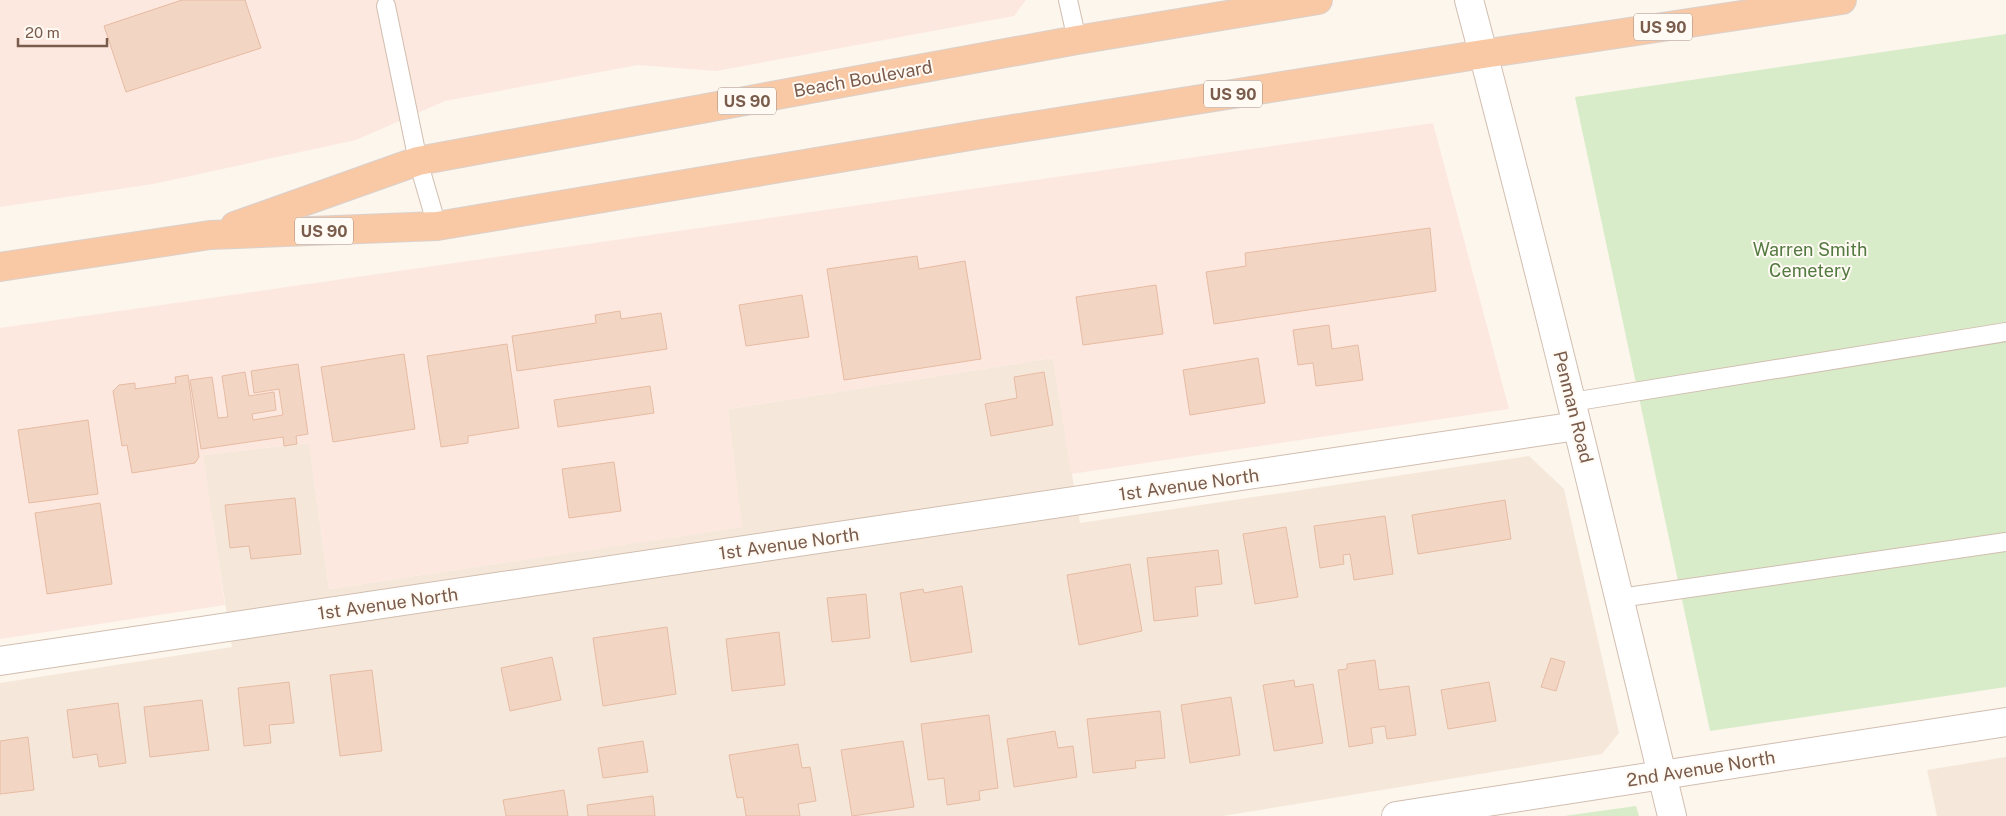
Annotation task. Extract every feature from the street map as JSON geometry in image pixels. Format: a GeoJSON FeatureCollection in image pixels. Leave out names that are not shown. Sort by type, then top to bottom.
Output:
{"type":"FeatureCollection","features":[{"type":"Feature","properties":{"kind":"highway","name":"Beach Boulevard"},"geometry":{"type":"LineString","coordinates":[[210,235],[418,161],[1077,40],[1318,0]]}},
{"type":"Feature","properties":{"kind":"highway","name":"US 90"},"geometry":{"type":"LineString","coordinates":[[0,267],[210,235],[437,226],[982,134],[1483,54],[1842,0]]}},
{"type":"Feature","properties":{"kind":"street","name":"Penman Road"},"geometry":{"type":"LineString","coordinates":[[1469,0],[1575,414],[1672,816]]}},
{"type":"Feature","properties":{"kind":"street","name":"1st Avenue North"},"geometry":{"type":"LineString","coordinates":[[0,661],[1575,414]]}},
{"type":"Feature","properties":{"kind":"street","name":"2nd Avenue North"},"geometry":{"type":"LineString","coordinates":[[1396,816],[2006,722]]}},
{"type":"Feature","properties":{"kind":"lane"},"geometry":{"type":"LineString","coordinates":[[1068,0],[1077,40]]}},
{"type":"Feature","properties":{"kind":"lane"},"geometry":{"type":"LineString","coordinates":[[384,2],[418,161],[437,226]]}},
{"type":"Feature","properties":{"kind":"lane"},"geometry":{"type":"LineString","coordinates":[[1575,414],[2006,332]]}},
{"type":"Feature","properties":{"kind":"lane"},"geometry":{"type":"LineString","coordinates":[[1620,598],[2006,542]]}},
{"type":"Feature","properties":{"kind":"shaded area"},"geometry":{"type":"Polygon","coordinates":[[[0,0],[1026,0],[1014,16],[716,71],[638,65],[445,101],[356,140],[153,184],[0,207],[0,0]]]}},
{"type":"Feature","properties":{"kind":"shaded area"},"geometry":{"type":"Polygon","coordinates":[[[1433,123],[1509,409],[1071,474],[1053,358],[728,409],[742,527],[329,589],[309,443],[203,455],[225,605],[0,639],[0,328],[1433,123]]]}},
{"type":"Feature","properties":{"kind":"shaded area"},"geometry":{"type":"Polygon","coordinates":[[[1053,358],[1080,523],[1529,456],[1564,489],[1619,733],[1602,754],[1223,816],[0,816],[0,683],[232,647],[202,455],[309,443],[329,589],[741,527],[728,409],[1053,358]]]}},
{"type":"Feature","properties":{"kind":"shaded area"},"geometry":{"type":"Polygon","coordinates":[[[2006,757],[2006,816],[1937,816],[1927,770],[2006,757]]]}},
{"type":"Feature","properties":{"kind":"green space","name":"Warren Smith Cemetery"},"geometry":{"type":"Polygon","coordinates":[[[2006,34],[2006,687],[1710,731],[1575,97],[2006,34]]]}},
{"type":"Feature","properties":{"kind":"green space"},"geometry":{"type":"Polygon","coordinates":[[[1636,806],[1639,816],[1564,816],[1636,806]]]}},
{"type":"Feature","properties":{"kind":"building"},"geometry":{"type":"Polygon","coordinates":[[[182,0],[245,0],[261,48],[126,92],[104,26],[182,0]]]}},
{"type":"Feature","properties":{"kind":"building"},"geometry":{"type":"Polygon","coordinates":[[[1430,228],[1436,291],[1214,324],[1206,272],[1246,266],[1245,253],[1430,228]]]}},
{"type":"Feature","properties":{"kind":"building"},"geometry":{"type":"Polygon","coordinates":[[[917,256],[919,269],[965,261],[981,359],[844,380],[827,269],[917,256]]]}},
{"type":"Feature","properties":{"kind":"building"},"geometry":{"type":"Polygon","coordinates":[[[1156,285],[1163,334],[1083,345],[1076,297],[1156,285]]]}},
{"type":"Feature","properties":{"kind":"building"},"geometry":{"type":"Polygon","coordinates":[[[802,295],[809,337],[746,346],[739,305],[802,295]]]}},
{"type":"Feature","properties":{"kind":"building"},"geometry":{"type":"Polygon","coordinates":[[[620,311],[621,319],[661,313],[667,349],[517,371],[512,336],[596,323],[595,315],[620,311]]]}},
{"type":"Feature","properties":{"kind":"building"},"geometry":{"type":"Polygon","coordinates":[[[1329,325],[1332,349],[1358,345],[1363,380],[1316,386],[1313,363],[1298,365],[1293,330],[1329,325]]]}},
{"type":"Feature","properties":{"kind":"building"},"geometry":{"type":"Polygon","coordinates":[[[507,344],[519,428],[468,436],[468,443],[441,447],[427,356],[507,344]]]}},
{"type":"Feature","properties":{"kind":"building"},"geometry":{"type":"Polygon","coordinates":[[[404,354],[415,429],[333,442],[321,367],[404,354]]]}},
{"type":"Feature","properties":{"kind":"building"},"geometry":{"type":"Polygon","coordinates":[[[1258,358],[1265,403],[1190,415],[1183,370],[1258,358]]]}},
{"type":"Feature","properties":{"kind":"building"},"geometry":{"type":"Polygon","coordinates":[[[298,364],[308,434],[296,436],[297,444],[284,446],[283,437],[201,449],[190,380],[212,377],[218,418],[228,417],[222,376],[245,372],[249,396],[274,392],[276,410],[252,414],[253,420],[283,415],[279,389],[254,393],[251,371],[298,364]]]}},
{"type":"Feature","properties":{"kind":"building"},"geometry":{"type":"Polygon","coordinates":[[[1044,372],[1053,425],[991,436],[985,404],[1017,398],[1014,377],[1044,372]]]}},
{"type":"Feature","properties":{"kind":"building"},"geometry":{"type":"Polygon","coordinates":[[[188,375],[199,457],[195,463],[132,473],[127,445],[122,446],[113,391],[119,385],[135,383],[135,389],[176,383],[175,377],[188,375]]]}},
{"type":"Feature","properties":{"kind":"building"},"geometry":{"type":"Polygon","coordinates":[[[650,386],[654,413],[558,427],[554,400],[650,386]]]}},
{"type":"Feature","properties":{"kind":"building"},"geometry":{"type":"Polygon","coordinates":[[[88,420],[98,494],[29,503],[18,430],[88,420]]]}},
{"type":"Feature","properties":{"kind":"building"},"geometry":{"type":"Polygon","coordinates":[[[614,462],[621,511],[569,518],[562,469],[614,462]]]}},
{"type":"Feature","properties":{"kind":"building"},"geometry":{"type":"Polygon","coordinates":[[[295,498],[301,554],[251,559],[249,546],[230,548],[225,505],[295,498]]]}},
{"type":"Feature","properties":{"kind":"building"},"geometry":{"type":"Polygon","coordinates":[[[1505,500],[1511,539],[1418,554],[1412,515],[1505,500]]]}},
{"type":"Feature","properties":{"kind":"building"},"geometry":{"type":"Polygon","coordinates":[[[100,503],[112,584],[47,594],[35,513],[100,503]]]}},
{"type":"Feature","properties":{"kind":"building"},"geometry":{"type":"Polygon","coordinates":[[[1385,516],[1393,574],[1354,580],[1350,554],[1343,555],[1344,564],[1320,568],[1314,526],[1385,516]]]}},
{"type":"Feature","properties":{"kind":"building"},"geometry":{"type":"Polygon","coordinates":[[[1286,527],[1298,597],[1255,604],[1243,534],[1286,527]]]}},
{"type":"Feature","properties":{"kind":"building"},"geometry":{"type":"Polygon","coordinates":[[[1218,550],[1222,584],[1195,587],[1198,616],[1154,621],[1147,558],[1218,550]]]}},
{"type":"Feature","properties":{"kind":"building"},"geometry":{"type":"Polygon","coordinates":[[[1130,564],[1142,631],[1079,645],[1067,575],[1130,564]]]}},
{"type":"Feature","properties":{"kind":"building"},"geometry":{"type":"Polygon","coordinates":[[[962,586],[972,652],[911,662],[900,593],[923,589],[924,593],[962,586]]]}},
{"type":"Feature","properties":{"kind":"building"},"geometry":{"type":"Polygon","coordinates":[[[866,594],[870,638],[832,642],[827,598],[866,594]]]}},
{"type":"Feature","properties":{"kind":"building"},"geometry":{"type":"Polygon","coordinates":[[[667,627],[676,694],[603,706],[593,638],[667,627]]]}},
{"type":"Feature","properties":{"kind":"building"},"geometry":{"type":"Polygon","coordinates":[[[779,632],[785,685],[732,691],[726,639],[779,632]]]}},
{"type":"Feature","properties":{"kind":"building"},"geometry":{"type":"Polygon","coordinates":[[[552,657],[561,700],[510,711],[501,668],[552,657]]]}},
{"type":"Feature","properties":{"kind":"building"},"geometry":{"type":"Polygon","coordinates":[[[1551,658],[1565,662],[1556,691],[1541,687],[1551,658]]]}},
{"type":"Feature","properties":{"kind":"building"},"geometry":{"type":"Polygon","coordinates":[[[1375,660],[1379,690],[1409,686],[1416,735],[1387,739],[1385,726],[1371,728],[1373,743],[1349,747],[1338,670],[1347,669],[1347,664],[1375,660]]]}},
{"type":"Feature","properties":{"kind":"building"},"geometry":{"type":"Polygon","coordinates":[[[372,670],[382,751],[340,756],[330,675],[372,670]]]}},
{"type":"Feature","properties":{"kind":"building"},"geometry":{"type":"Polygon","coordinates":[[[1294,680],[1295,687],[1313,684],[1323,743],[1274,751],[1263,685],[1294,680]]]}},
{"type":"Feature","properties":{"kind":"building"},"geometry":{"type":"Polygon","coordinates":[[[289,682],[294,723],[269,725],[271,743],[244,746],[238,688],[289,682]]]}},
{"type":"Feature","properties":{"kind":"building"},"geometry":{"type":"Polygon","coordinates":[[[1489,682],[1496,721],[1448,729],[1441,690],[1489,682]]]}},
{"type":"Feature","properties":{"kind":"building"},"geometry":{"type":"Polygon","coordinates":[[[1231,697],[1240,755],[1190,763],[1181,705],[1231,697]]]}},
{"type":"Feature","properties":{"kind":"building"},"geometry":{"type":"Polygon","coordinates":[[[202,700],[209,750],[150,757],[144,707],[202,700]]]}},
{"type":"Feature","properties":{"kind":"building"},"geometry":{"type":"Polygon","coordinates":[[[118,703],[126,763],[99,767],[97,754],[73,758],[67,710],[118,703]]]}},
{"type":"Feature","properties":{"kind":"building"},"geometry":{"type":"Polygon","coordinates":[[[1160,711],[1165,758],[1135,761],[1136,768],[1093,773],[1087,719],[1160,711]]]}},
{"type":"Feature","properties":{"kind":"building"},"geometry":{"type":"Polygon","coordinates":[[[989,715],[998,788],[979,791],[980,800],[947,805],[944,778],[928,780],[921,724],[989,715]]]}},
{"type":"Feature","properties":{"kind":"building"},"geometry":{"type":"Polygon","coordinates":[[[1055,731],[1058,748],[1073,746],[1077,777],[1014,787],[1007,739],[1055,731]]]}},
{"type":"Feature","properties":{"kind":"building"},"geometry":{"type":"Polygon","coordinates":[[[28,737],[34,790],[0,794],[0,741],[28,737]]]}},
{"type":"Feature","properties":{"kind":"building"},"geometry":{"type":"Polygon","coordinates":[[[643,741],[648,772],[603,778],[598,748],[643,741]]]}},
{"type":"Feature","properties":{"kind":"building"},"geometry":{"type":"Polygon","coordinates":[[[903,741],[914,807],[852,816],[841,750],[903,741]]]}},
{"type":"Feature","properties":{"kind":"building"},"geometry":{"type":"Polygon","coordinates":[[[798,744],[802,768],[810,767],[816,801],[798,804],[800,816],[746,816],[743,797],[737,798],[729,755],[798,744]]]}},
{"type":"Feature","properties":{"kind":"building"},"geometry":{"type":"Polygon","coordinates":[[[564,790],[568,816],[506,816],[503,800],[564,790]]]}},
{"type":"Feature","properties":{"kind":"building"},"geometry":{"type":"Polygon","coordinates":[[[653,796],[655,816],[588,816],[587,805],[653,796]]]}}]}
